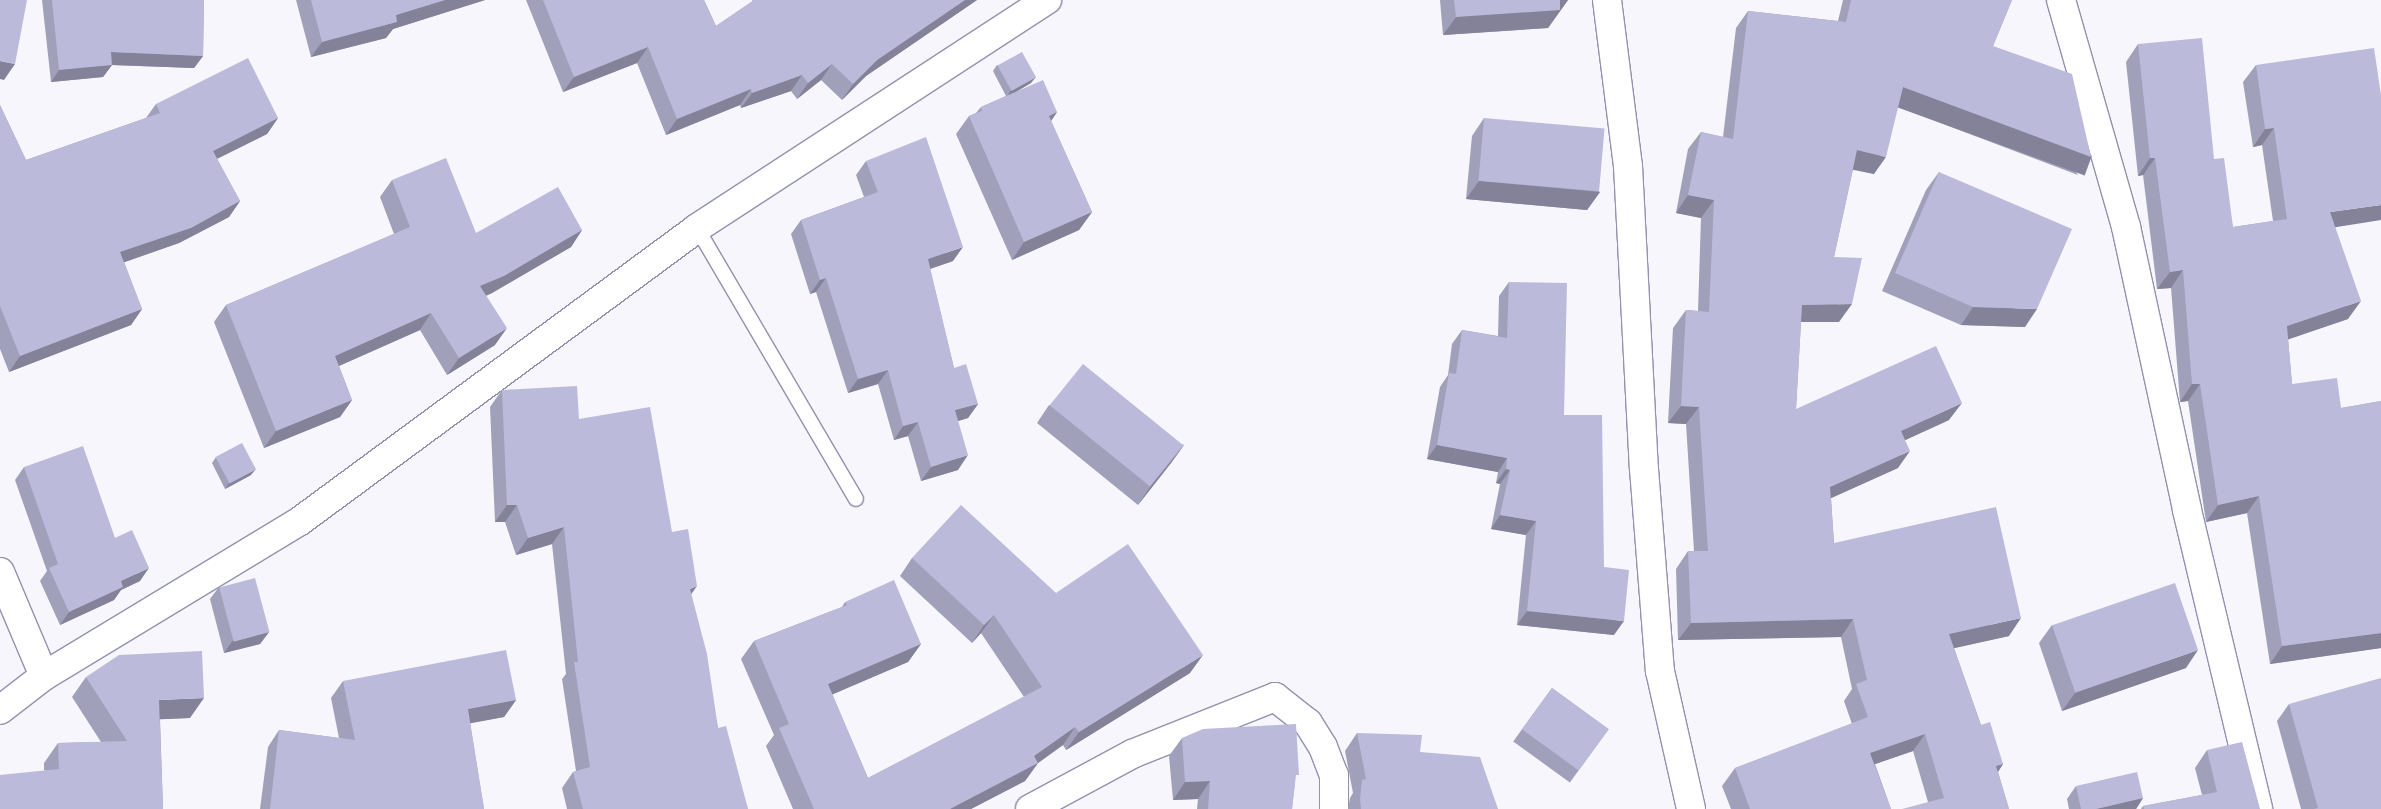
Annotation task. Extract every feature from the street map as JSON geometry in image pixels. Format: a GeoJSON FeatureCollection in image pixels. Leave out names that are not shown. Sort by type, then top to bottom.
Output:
{"type":"FeatureCollection","features":[{"type":"Feature","properties":{"kind":"street"},"geometry":{"type":"LineString","coordinates":[[0,710],[44,676],[300,521],[697,228],[1047,0]]}},
{"type":"Feature","properties":{"kind":"street"},"geometry":{"type":"LineString","coordinates":[[1607,0],[1628,166],[1644,469],[1660,671],[1691,809]]}},
{"type":"Feature","properties":{"kind":"street"},"geometry":{"type":"LineString","coordinates":[[2061,0],[2126,227],[2187,510],[2258,809]]}},
{"type":"Feature","properties":{"kind":"street"},"geometry":{"type":"LineString","coordinates":[[0,572],[44,676]]}},
{"type":"Feature","properties":{"kind":"street"},"geometry":{"type":"LineString","coordinates":[[1030,809],[1132,754],[1275,697],[1308,723],[1323,747],[1334,775],[1334,809]]}},
{"type":"Feature","properties":{"kind":"lane"},"geometry":{"type":"LineString","coordinates":[[697,228],[856,499]]}},
{"type":"Feature","properties":{"kind":"building"},"geometry":{"type":"Polygon","coordinates":[[[0,0],[27,0],[15,64],[0,61],[0,0]]]}},
{"type":"Feature","properties":{"kind":"building"},"geometry":{"type":"Polygon","coordinates":[[[52,0],[204,0],[203,56],[111,52],[112,65],[59,70],[52,0]]]}},
{"type":"Feature","properties":{"kind":"building"},"geometry":{"type":"Polygon","coordinates":[[[311,0],[445,0],[396,15],[397,22],[322,42],[311,0]]]}},
{"type":"Feature","properties":{"kind":"building"},"geometry":{"type":"Polygon","coordinates":[[[543,0],[704,0],[716,26],[754,0],[965,0],[877,60],[853,84],[832,64],[808,83],[802,75],[752,93],[751,89],[677,119],[648,47],[574,77],[543,0]]]}},
{"type":"Feature","properties":{"kind":"building"},"geometry":{"type":"Polygon","coordinates":[[[1454,0],[1560,0],[1560,10],[1456,17],[1454,0]]]}},
{"type":"Feature","properties":{"kind":"building"},"geometry":{"type":"Polygon","coordinates":[[[1851,0],[2012,0],[1993,46],[2072,74],[2091,157],[1903,87],[1886,157],[1857,150],[1834,257],[1862,258],[1852,304],[1802,305],[1796,409],[1936,346],[1962,403],[1901,431],[1910,451],[1830,487],[1834,543],[1996,507],[2021,618],[1949,634],[1981,725],[1990,722],[2003,764],[1996,766],[2009,809],[1902,809],[1944,798],[1925,734],[1870,753],[1891,809],[1750,809],[1735,768],[1868,717],[1856,684],[1867,680],[1853,619],[1691,623],[1688,551],[1708,551],[1699,407],[1681,406],[1686,310],[1709,312],[1714,200],[1688,195],[1701,132],[1733,139],[1748,11],[1846,22],[1851,0]]]}},
{"type":"Feature","properties":{"kind":"building"},"geometry":{"type":"Polygon","coordinates":[[[2202,38],[2214,159],[2224,158],[2233,227],[2287,219],[2274,128],[2265,129],[2256,65],[2374,48],[2381,95],[2381,205],[2330,212],[2361,301],[2287,326],[2292,384],[2337,378],[2341,408],[2381,401],[2381,633],[2282,646],[2259,496],[2218,505],[2200,384],[2192,384],[2183,270],[2170,272],[2155,158],[2150,158],[2138,44],[2202,38]]]}},
{"type":"Feature","properties":{"kind":"building"},"geometry":{"type":"Polygon","coordinates":[[[1022,52],[1036,77],[1012,91],[998,66],[1022,52]]]}},
{"type":"Feature","properties":{"kind":"building"},"geometry":{"type":"Polygon","coordinates":[[[248,58],[278,118],[213,151],[240,201],[191,228],[120,252],[142,309],[20,356],[0,306],[0,105],[26,160],[160,113],[156,104],[248,58]]]}},
{"type":"Feature","properties":{"kind":"building"},"geometry":{"type":"Polygon","coordinates":[[[1043,80],[1057,112],[1049,116],[1092,212],[1024,242],[969,116],[982,111],[981,107],[1043,80]]]}},
{"type":"Feature","properties":{"kind":"building"},"geometry":{"type":"Polygon","coordinates":[[[1484,118],[1605,129],[1599,191],[1479,181],[1484,118]]]}},
{"type":"Feature","properties":{"kind":"building"},"geometry":{"type":"Polygon","coordinates":[[[926,137],[963,247],[928,259],[954,368],[966,364],[978,404],[955,410],[968,455],[931,467],[918,422],[903,426],[888,370],[858,379],[826,278],[820,280],[801,220],[878,192],[866,161],[926,137]]]}},
{"type":"Feature","properties":{"kind":"building"},"geometry":{"type":"Polygon","coordinates":[[[446,158],[476,233],[558,187],[582,230],[504,276],[480,286],[507,328],[459,358],[431,313],[335,356],[352,400],[276,431],[226,305],[410,227],[392,180],[446,158]]]}},
{"type":"Feature","properties":{"kind":"building"},"geometry":{"type":"Polygon","coordinates":[[[1939,172],[2072,229],[2037,309],[1973,307],[1895,273],[1939,172]]]}},
{"type":"Feature","properties":{"kind":"building"},"geometry":{"type":"Polygon","coordinates":[[[1509,282],[1567,283],[1564,415],[1602,415],[1604,567],[1629,570],[1624,621],[1527,611],[1536,521],[1500,515],[1510,470],[1506,469],[1507,458],[1437,445],[1449,373],[1456,374],[1462,330],[1507,338],[1509,282]]]}},
{"type":"Feature","properties":{"kind":"building"},"geometry":{"type":"Polygon","coordinates":[[[1083,364],[1183,445],[1150,486],[1050,405],[1083,364]]]}},
{"type":"Feature","properties":{"kind":"building"},"geometry":{"type":"Polygon","coordinates":[[[577,386],[579,419],[650,407],[672,532],[688,529],[697,586],[690,589],[707,654],[718,728],[726,726],[748,809],[583,809],[573,772],[590,767],[574,662],[578,662],[564,527],[528,538],[517,505],[507,505],[502,390],[577,386]]]}},
{"type":"Feature","properties":{"kind":"building"},"geometry":{"type":"Polygon","coordinates":[[[242,443],[256,469],[230,484],[216,457],[242,443]]]}},
{"type":"Feature","properties":{"kind":"building"},"geometry":{"type":"Polygon","coordinates":[[[83,446],[115,538],[132,530],[149,568],[121,581],[123,587],[69,612],[49,568],[58,564],[24,467],[83,446]]]}},
{"type":"Feature","properties":{"kind":"building"},"geometry":{"type":"Polygon","coordinates":[[[961,505],[1056,593],[1128,544],[1203,655],[1079,732],[1075,727],[1034,756],[1038,763],[950,809],[814,809],[779,728],[789,724],[754,641],[847,605],[845,602],[894,580],[921,644],[828,684],[868,778],[1042,687],[994,615],[984,625],[912,558],[961,505]]]}},
{"type":"Feature","properties":{"kind":"building"},"geometry":{"type":"Polygon","coordinates":[[[255,578],[269,632],[234,642],[219,588],[255,578]]]}},
{"type":"Feature","properties":{"kind":"building"},"geometry":{"type":"Polygon","coordinates":[[[2175,583],[2198,650],[2075,692],[2052,625],[2175,583]]]}},
{"type":"Feature","properties":{"kind":"building"},"geometry":{"type":"Polygon","coordinates":[[[506,650],[516,700],[468,709],[484,809],[270,809],[279,730],[355,740],[343,681],[506,650]]]}},
{"type":"Feature","properties":{"kind":"building"},"geometry":{"type":"Polygon","coordinates":[[[202,651],[204,698],[159,700],[163,809],[0,809],[0,775],[59,769],[58,743],[127,741],[86,677],[119,655],[202,651]]]}},
{"type":"Feature","properties":{"kind":"building"},"geometry":{"type":"Polygon","coordinates":[[[2381,678],[2381,809],[2314,809],[2318,808],[2289,704],[2381,678]]]}},
{"type":"Feature","properties":{"kind":"building"},"geometry":{"type":"Polygon","coordinates":[[[1552,688],[1609,729],[1579,770],[1522,729],[1552,688]]]}},
{"type":"Feature","properties":{"kind":"building"},"geometry":{"type":"Polygon","coordinates":[[[1296,724],[1299,775],[1296,775],[1292,809],[1208,809],[1210,781],[1185,782],[1182,738],[1203,729],[1296,724]]]}},
{"type":"Feature","properties":{"kind":"building"},"geometry":{"type":"Polygon","coordinates":[[[1357,733],[1422,735],[1420,752],[1480,757],[1498,809],[1361,809],[1362,780],[1366,779],[1357,733]]]}},
{"type":"Feature","properties":{"kind":"building"},"geometry":{"type":"Polygon","coordinates":[[[2242,742],[2260,809],[2144,809],[2143,806],[2217,792],[2207,750],[2242,742]]]}},
{"type":"Feature","properties":{"kind":"building"},"geometry":{"type":"Polygon","coordinates":[[[2137,772],[2143,798],[2096,809],[2081,809],[2076,786],[2137,772]]]}}]}
